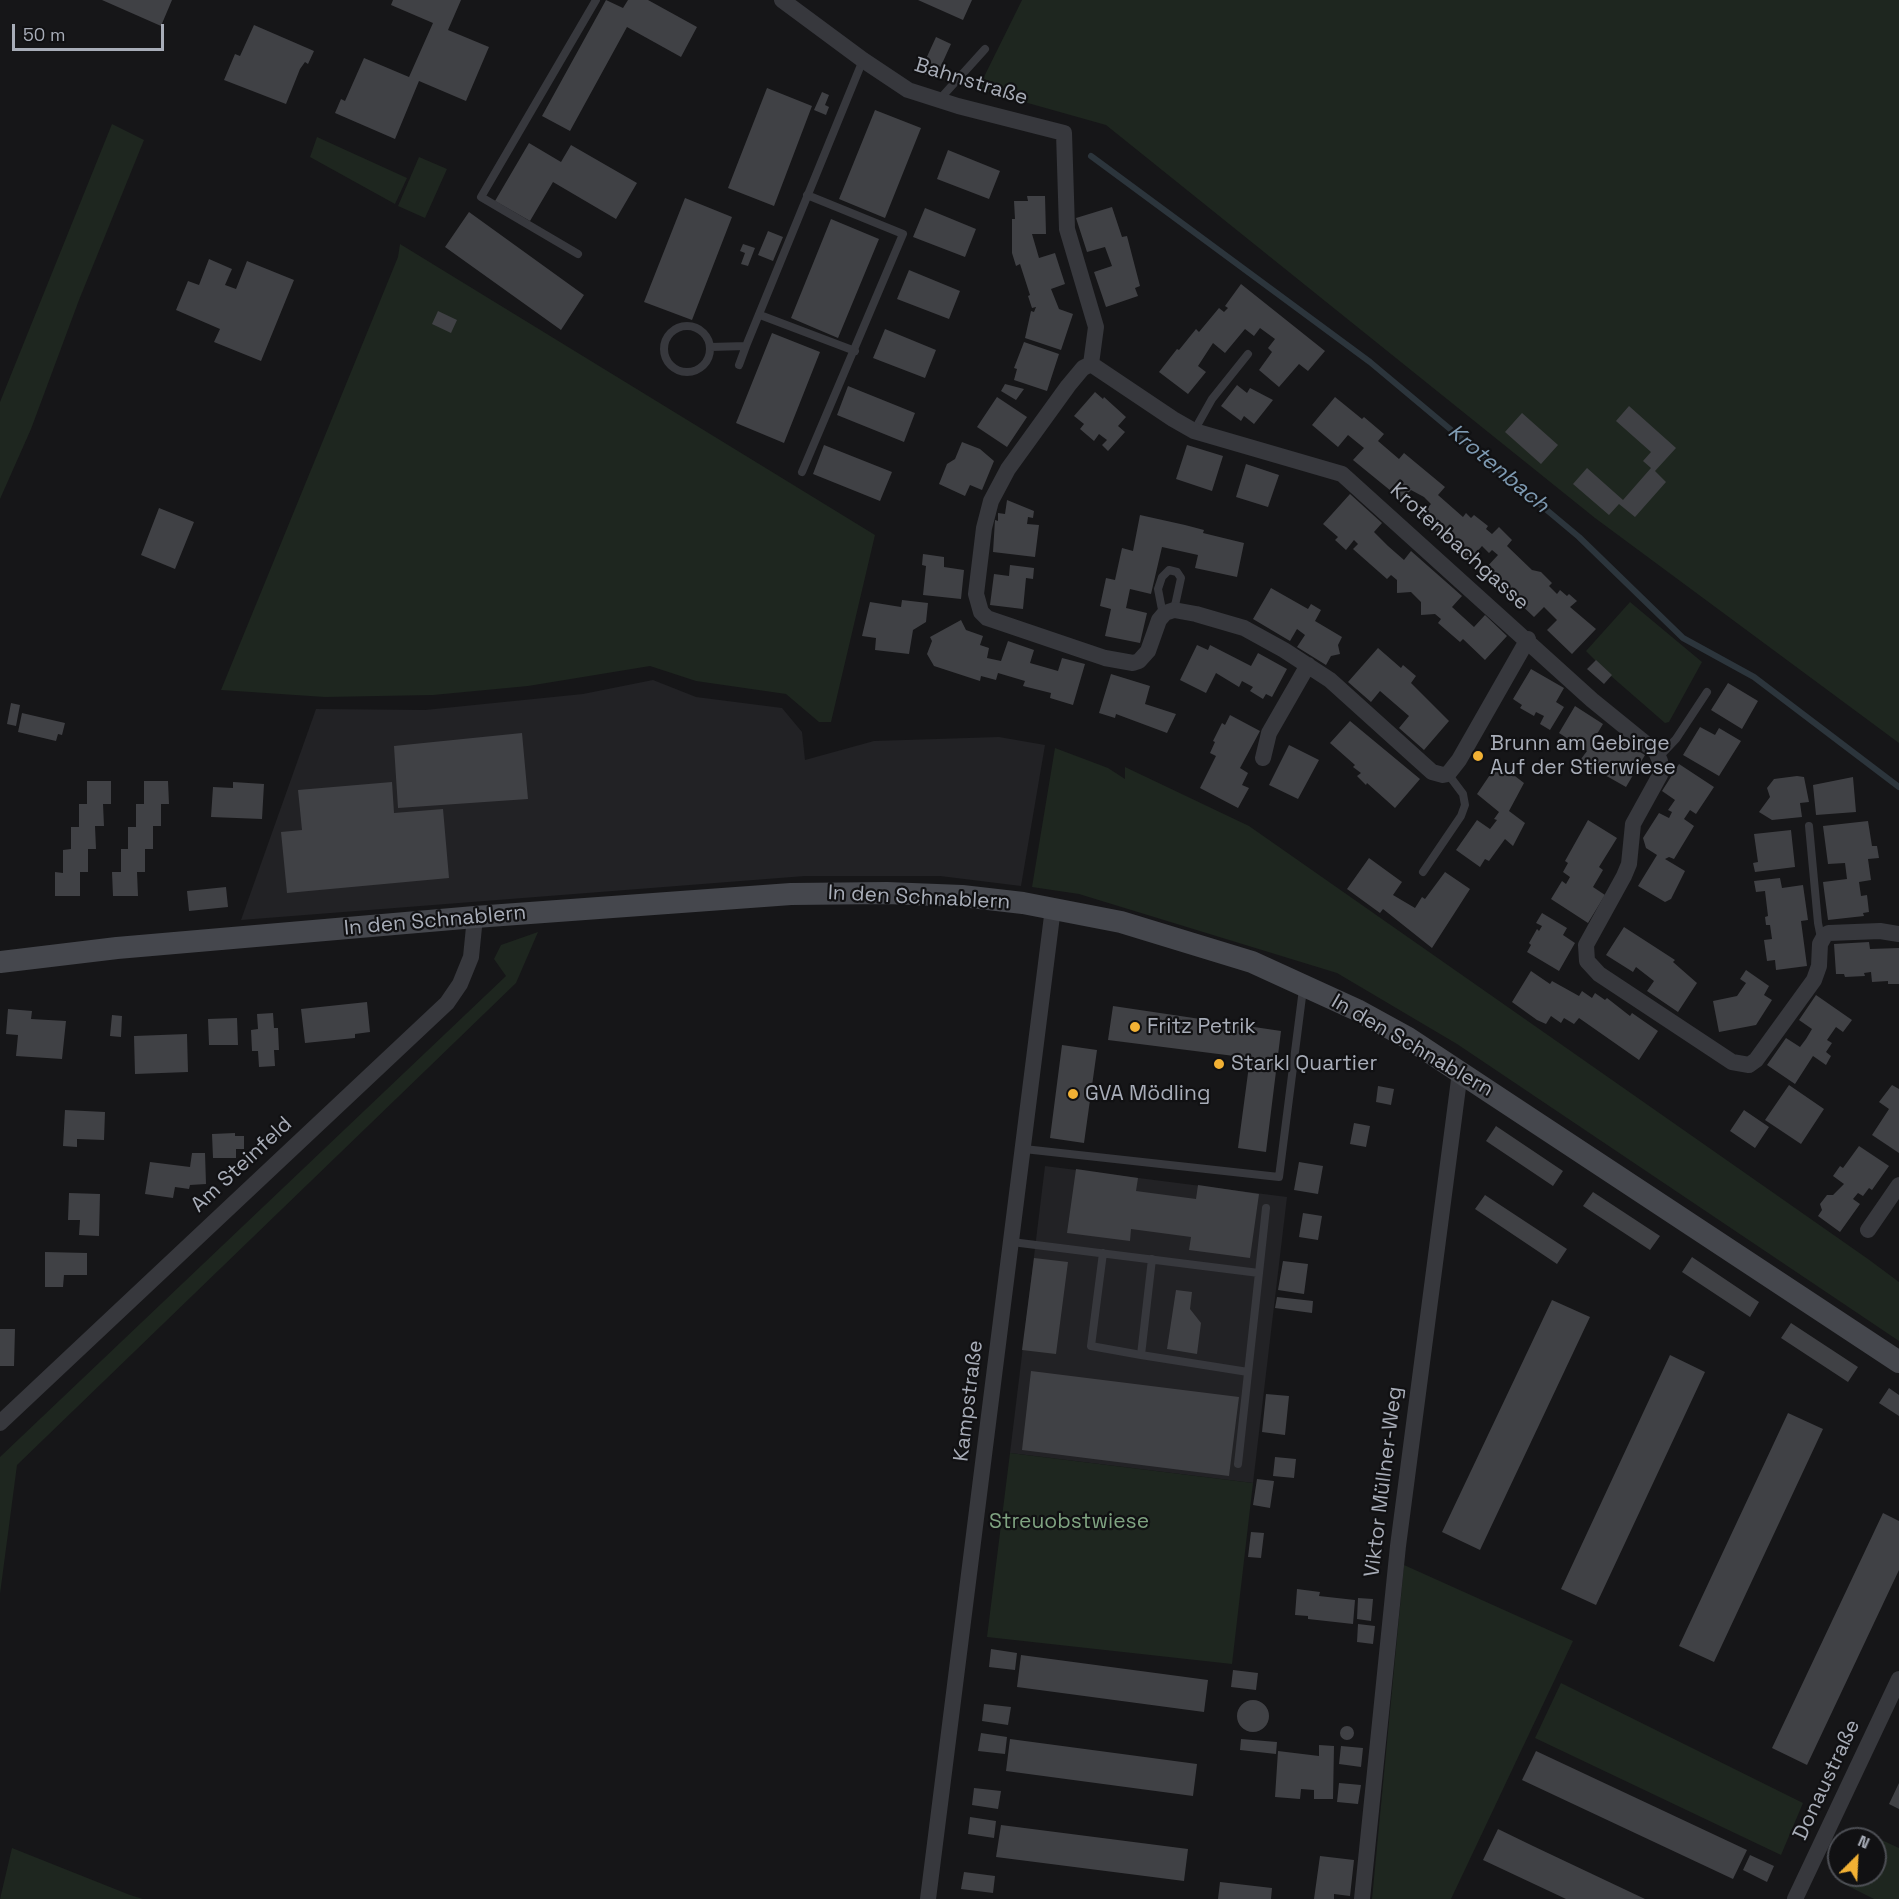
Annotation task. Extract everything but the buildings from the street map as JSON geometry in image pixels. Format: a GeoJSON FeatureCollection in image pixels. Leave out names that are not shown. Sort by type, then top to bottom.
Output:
{"type":"FeatureCollection","features":[{"type":"Feature","properties":{"kind":"street","name":"Bahnstraße"},"geometry":{"type":"LineString","coordinates":[[782,0],[810,14],[863,60],[908,90],[1064,133],[1067,229],[1096,327],[1091,364]]}},
{"type":"Feature","properties":{"kind":"street","name":"Krotenbachgasse"},"geometry":{"type":"LineString","coordinates":[[1091,364],[1173,419],[1194,430],[1342,474],[1528,639],[1592,700],[1659,757]]}},
{"type":"Feature","properties":{"kind":"street"},"geometry":{"type":"LineString","coordinates":[[1091,364],[1083,368],[1068,386],[995,491],[984,528],[977,603],[981,612],[996,622],[1125,662],[1139,661],[1144,657],[1169,612],[1244,628],[1330,680],[1437,775],[1448,774],[1459,760],[1528,639]]}},
{"type":"Feature","properties":{"kind":"street"},"geometry":{"type":"LineString","coordinates":[[1263,758],[1269,734],[1308,665]]}},
{"type":"Feature","properties":{"kind":"street"},"geometry":{"type":"LineString","coordinates":[[1659,757],[1660,775],[1633,824],[1629,864],[1586,945],[1585,953],[1592,967],[1732,1062],[1749,1065],[1756,1060],[1814,980],[1819,966],[1821,939],[1829,933],[1880,931],[1899,934]]}},
{"type":"Feature","properties":{"kind":"street","name":"In den Schnablern"},"geometry":{"type":"LineString","coordinates":[[0,962],[117,948],[475,916],[791,894],[876,893],[962,896],[1053,908],[1121,922],[1252,962],[1367,1016],[1460,1072],[1899,1362]]}},
{"type":"Feature","properties":{"kind":"street","name":"Kampstraße"},"geometry":{"type":"LineString","coordinates":[[928,1899],[1053,908]]}},
{"type":"Feature","properties":{"kind":"street","name":"Am Steinfeld"},"geometry":{"type":"LineString","coordinates":[[0,1424],[447,1003],[460,984],[471,957],[475,916]]}},
{"type":"Feature","properties":{"kind":"street","name":"Viktor Müllner-Weg"},"geometry":{"type":"LineString","coordinates":[[1362,1899],[1398,1545],[1460,1072]]}},
{"type":"Feature","properties":{"kind":"street"},"geometry":{"type":"LineString","coordinates":[[1868,1230],[1899,1185]]}},
{"type":"Feature","properties":{"kind":"street","name":"Donaustraße"},"geometry":{"type":"LineString","coordinates":[[1795,1899],[1899,1679]]}},
{"type":"Feature","properties":{"kind":"lane"},"geometry":{"type":"LineString","coordinates":[[578,254],[481,197],[596,0]]}},
{"type":"Feature","properties":{"kind":"lane"},"geometry":{"type":"LineString","coordinates":[[939,100],[985,49]]}},
{"type":"Feature","properties":{"kind":"lane"},"geometry":{"type":"LineString","coordinates":[[739,365],[863,60]]}},
{"type":"Feature","properties":{"kind":"lane"},"geometry":{"type":"LineString","coordinates":[[802,472],[903,234],[807,195]]}},
{"type":"Feature","properties":{"kind":"lane"},"geometry":{"type":"LineString","coordinates":[[760,315],[855,351]]}},
{"type":"Feature","properties":{"kind":"lane"},"geometry":{"type":"LineString","coordinates":[[687,326],[703,332],[710,347],[709,355],[701,367],[686,372],[670,365],[664,351],[667,337],[672,331],[687,326]]}},
{"type":"Feature","properties":{"kind":"lane"},"geometry":{"type":"LineString","coordinates":[[710,347],[746,346]]}},
{"type":"Feature","properties":{"kind":"lane"},"geometry":{"type":"LineString","coordinates":[[1194,430],[1212,399],[1248,354]]}},
{"type":"Feature","properties":{"kind":"lane"},"geometry":{"type":"LineString","coordinates":[[1659,757],[1676,739],[1707,692]]}},
{"type":"Feature","properties":{"kind":"lane"},"geometry":{"type":"LineString","coordinates":[[1423,872],[1461,816],[1465,805],[1463,794],[1448,774]]}},
{"type":"Feature","properties":{"kind":"lane"},"geometry":{"type":"LineString","coordinates":[[1809,826],[1821,939]]}},
{"type":"Feature","properties":{"kind":"lane"},"geometry":{"type":"LineString","coordinates":[[1024,1149],[1279,1177],[1304,985]]}},
{"type":"Feature","properties":{"kind":"lane"},"geometry":{"type":"LineString","coordinates":[[1238,1464],[1266,1208]]}},
{"type":"Feature","properties":{"kind":"lane"},"geometry":{"type":"LineString","coordinates":[[1012,1242],[1259,1273]]}},
{"type":"Feature","properties":{"kind":"lane"},"geometry":{"type":"LineString","coordinates":[[1103,1253],[1091,1346],[1248,1372]]}},
{"type":"Feature","properties":{"kind":"lane"},"geometry":{"type":"LineString","coordinates":[[1141,1354],[1152,1259]]}},
{"type":"Feature","properties":{"kind":"shaded area"},"geometry":{"type":"Polygon","coordinates":[[[653,680],[696,697],[782,708],[802,732],[805,760],[874,741],[999,737],[1045,745],[1021,886],[940,876],[805,876],[241,920],[316,709],[425,710],[583,694],[653,680]]]}},
{"type":"Feature","properties":{"kind":"shaded area"},"geometry":{"type":"Polygon","coordinates":[[[1045,1166],[1287,1197],[1253,1483],[1010,1453],[1045,1166]]]}},
{"type":"Feature","properties":{"kind":"green space"},"geometry":{"type":"Polygon","coordinates":[[[1022,0],[1899,0],[1899,743],[1595,518],[1106,125],[978,89],[1022,0]]]}},
{"type":"Feature","properties":{"kind":"green space"},"geometry":{"type":"Polygon","coordinates":[[[112,124],[144,140],[79,300],[31,429],[0,499],[0,402],[112,124]]]}},
{"type":"Feature","properties":{"kind":"green space"},"geometry":{"type":"Polygon","coordinates":[[[317,137],[407,178],[395,204],[310,157],[317,137]]]}},
{"type":"Feature","properties":{"kind":"green space"},"geometry":{"type":"Polygon","coordinates":[[[419,157],[447,169],[425,218],[398,206],[419,157]]]}},
{"type":"Feature","properties":{"kind":"green space"},"geometry":{"type":"Polygon","coordinates":[[[400,244],[875,535],[831,722],[819,722],[786,694],[696,681],[650,666],[528,686],[433,695],[325,697],[221,690],[398,257],[400,244]]]}},
{"type":"Feature","properties":{"kind":"green space"},"geometry":{"type":"Polygon","coordinates":[[[1630,602],[1702,662],[1669,722],[1665,723],[1586,651],[1630,602]]]}},
{"type":"Feature","properties":{"kind":"green space"},"geometry":{"type":"Polygon","coordinates":[[[1055,748],[1108,768],[1125,779],[1125,767],[1249,826],[1868,1259],[1899,1282],[1899,1341],[1457,1044],[1337,973],[1079,894],[1032,887],[1055,748]]]}},
{"type":"Feature","properties":{"kind":"green space"},"geometry":{"type":"Polygon","coordinates":[[[538,932],[516,983],[17,1465],[0,1594],[0,1457],[506,976],[494,959],[501,945],[538,932]]]}},
{"type":"Feature","properties":{"kind":"green space","name":"Streuobstwiese"},"geometry":{"type":"Polygon","coordinates":[[[1010,1453],[1253,1483],[1232,1664],[987,1637],[1010,1453]]]}},
{"type":"Feature","properties":{"kind":"green space"},"geometry":{"type":"Polygon","coordinates":[[[1404,1565],[1573,1641],[1451,1899],[1372,1899],[1404,1565]]]}},
{"type":"Feature","properties":{"kind":"green space"},"geometry":{"type":"Polygon","coordinates":[[[1561,1683],[1803,1803],[1781,1855],[1535,1738],[1561,1683]]]}},
{"type":"Feature","properties":{"kind":"green space"},"geometry":{"type":"Polygon","coordinates":[[[1887,1842],[1899,1848],[1899,1899],[1874,1899],[1850,1887],[1887,1887],[1887,1842]]]}},
{"type":"Feature","properties":{"kind":"green space"},"geometry":{"type":"Polygon","coordinates":[[[12,1848],[130,1895],[143,1899],[0,1899],[12,1848]]]}},
{"type":"Feature","properties":{"kind":"waterway","name":"Krotenbach"},"geometry":{"type":"LineString","coordinates":[[1091,156],[1370,362],[1579,537],[1683,638],[1754,677],[1899,787]]}},
{"type":"Feature","properties":{"kind":"place","name":"Brunn am Gebirge Auf der Stierwiese"},"geometry":{"type":"Point","coordinates":[1478,756]}},
{"type":"Feature","properties":{"kind":"place","name":"Fritz Petrik"},"geometry":{"type":"Point","coordinates":[1135,1027]}},
{"type":"Feature","properties":{"kind":"place","name":"Starkl Quartier"},"geometry":{"type":"Point","coordinates":[1219,1064]}},
{"type":"Feature","properties":{"kind":"place","name":"GVA Mödling"},"geometry":{"type":"Point","coordinates":[1073,1094]}}]}
